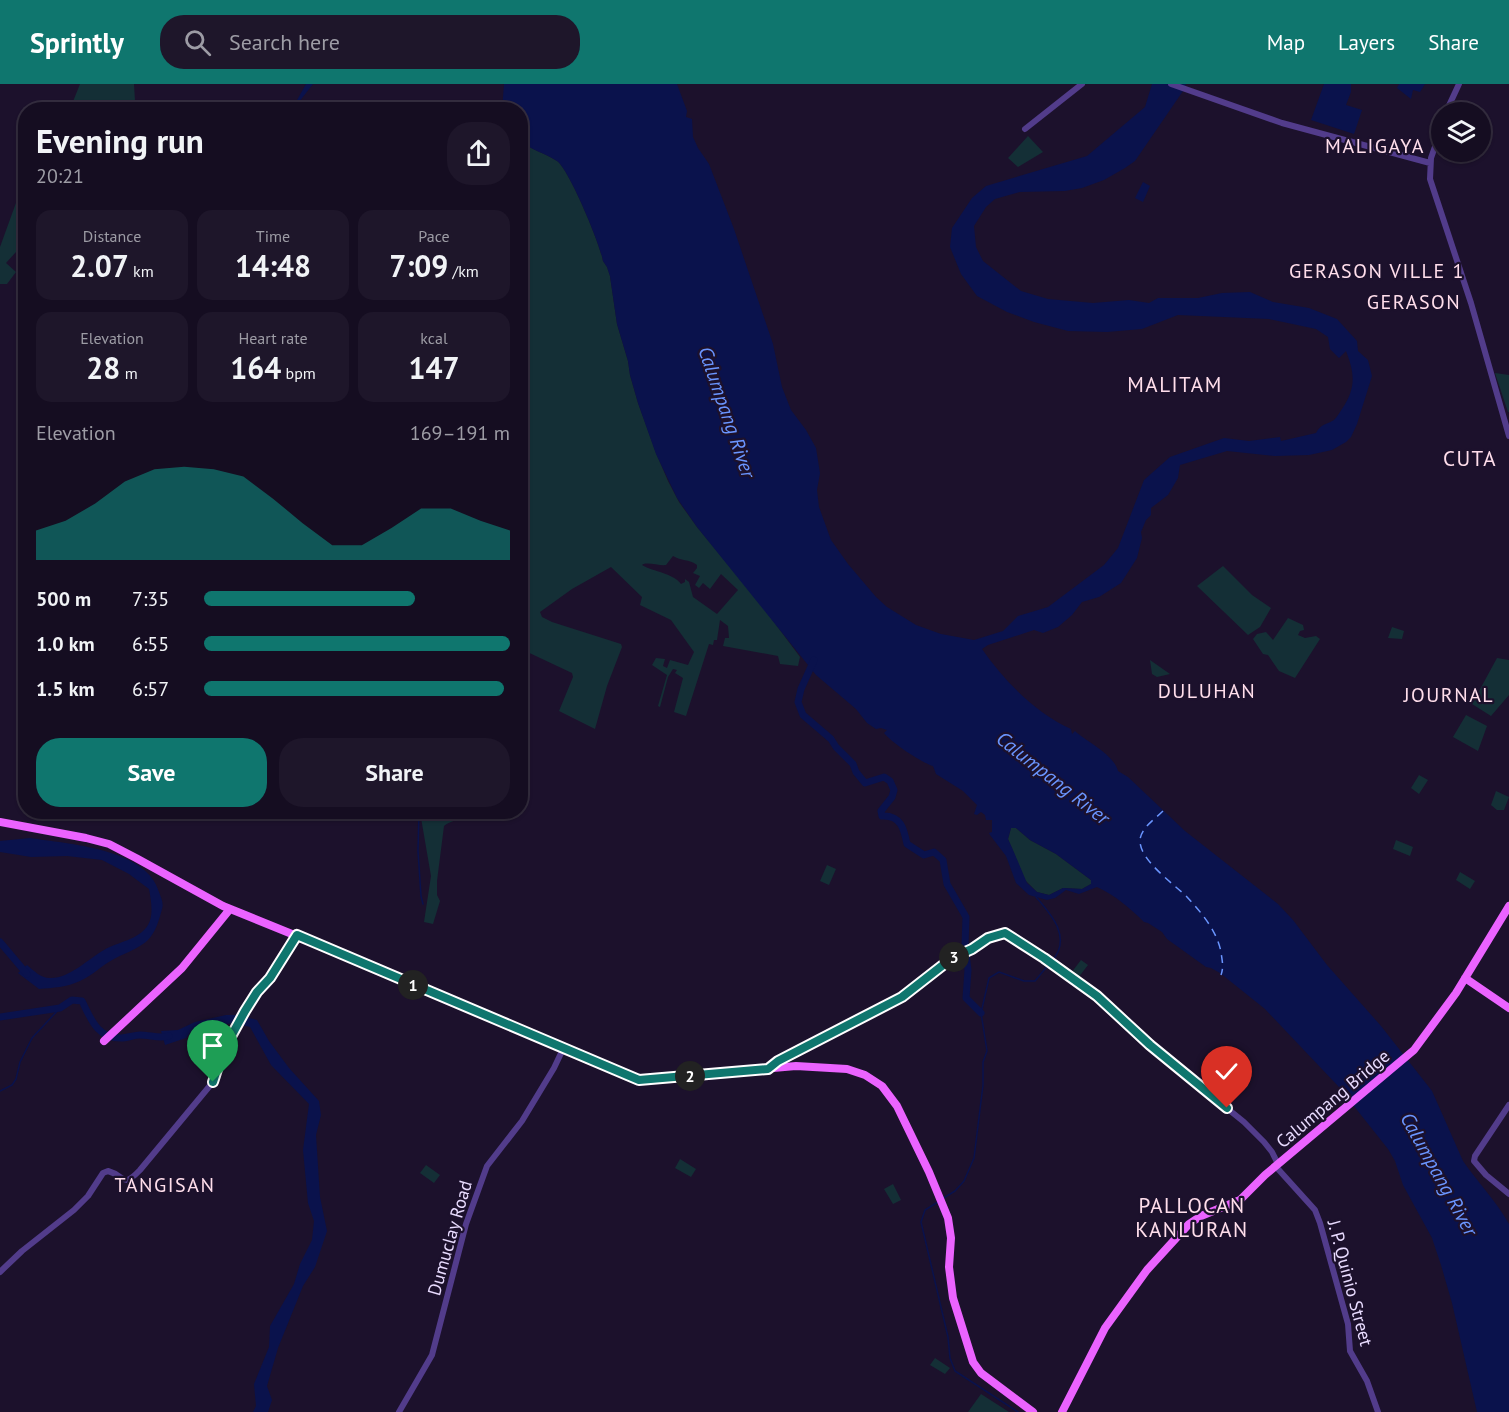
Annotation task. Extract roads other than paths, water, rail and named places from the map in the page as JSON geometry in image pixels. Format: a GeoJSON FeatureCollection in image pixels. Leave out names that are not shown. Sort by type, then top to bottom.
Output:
{"type":"FeatureCollection","features":[{"type":"Feature","properties":{"kind":"main road"},"geometry":{"type":"LineString","coordinates":[[0,822],[109,844],[230,909],[297,935],[639,1080],[796,1066],[842,1068],[866,1075],[887,1092],[897,1106],[943,1207],[950,1229],[949,1267],[953,1298],[973,1362],[981,1373],[1033,1412]]}},
{"type":"Feature","properties":{"kind":"main road"},"geometry":{"type":"LineString","coordinates":[[104,1041],[182,968],[230,909]]}},
{"type":"Feature","properties":{"kind":"main road","name":"Calumpang Bridge"},"geometry":{"type":"LineString","coordinates":[[1062,1412],[1105,1328],[1147,1270],[1189,1224],[1240,1200],[1265,1175],[1409,1055],[1466,978],[1508,910]]}},
{"type":"Feature","properties":{"kind":"main road"},"geometry":{"type":"LineString","coordinates":[[1466,978],[1509,1008]]}},
{"type":"Feature","properties":{"kind":"street"},"geometry":{"type":"LineString","coordinates":[[1025,129],[1083,84]]}},
{"type":"Feature","properties":{"kind":"street"},"geometry":{"type":"LineString","coordinates":[[1171,84],[1282,123],[1430,163]]}},
{"type":"Feature","properties":{"kind":"street"},"geometry":{"type":"LineString","coordinates":[[1451,102],[1459,84]]}},
{"type":"Feature","properties":{"kind":"street"},"geometry":{"type":"LineString","coordinates":[[1431,160],[1430,179],[1433,194],[1468,294],[1507,418],[1509,436]]}},
{"type":"Feature","properties":{"kind":"street","name":"J. P. Quinio Street"},"geometry":{"type":"LineString","coordinates":[[768,1069],[778,1061],[902,997],[952,958],[972,949],[988,938],[1005,933],[1097,996],[1167,1060],[1244,1122],[1268,1147],[1278,1167],[1315,1210],[1348,1324],[1350,1351],[1367,1382],[1376,1411]]}},
{"type":"Feature","properties":{"kind":"street"},"geometry":{"type":"LineString","coordinates":[[0,1272],[22,1251],[74,1210],[88,1196],[103,1173],[113,1172],[121,1180],[131,1180],[213,1082],[225,1047],[245,1011],[257,992],[270,978],[297,935]]}},
{"type":"Feature","properties":{"kind":"street","name":"Dumuclay Road"},"geometry":{"type":"LineString","coordinates":[[399,1412],[432,1355],[466,1224],[487,1166],[522,1121],[554,1068],[562,1049]]}},
{"type":"Feature","properties":{"kind":"street"},"geometry":{"type":"LineString","coordinates":[[1509,1105],[1475,1156],[1474,1161],[1509,1194]]}},
{"type":"Feature","properties":{"kind":"water"},"geometry":{"type":"Polygon","coordinates":[[[306,84],[313,84],[299,102],[296,102],[306,84]]]}},
{"type":"Feature","properties":{"kind":"water","name":"Calumpang River"},"geometry":{"type":"Polygon","coordinates":[[[504,84],[677,84],[687,111],[686,117],[692,119],[693,137],[709,164],[734,229],[773,344],[782,387],[791,410],[816,448],[820,473],[817,490],[819,507],[831,540],[848,564],[887,607],[916,625],[941,634],[974,640],[1003,631],[1018,616],[1048,607],[1104,565],[1118,548],[1144,480],[1170,457],[1224,438],[1249,441],[1280,437],[1281,441],[1316,433],[1322,426],[1335,419],[1350,394],[1353,381],[1346,351],[1339,358],[1330,349],[1328,337],[1316,329],[1269,319],[1178,315],[1142,329],[1107,332],[1068,331],[1007,312],[977,296],[961,274],[950,247],[952,228],[972,198],[986,186],[1087,156],[1145,107],[1152,84],[1186,84],[1135,161],[1125,168],[1104,180],[1082,188],[1065,191],[1020,192],[995,199],[986,207],[974,226],[976,247],[983,261],[1021,291],[1048,299],[1093,303],[1129,300],[1149,303],[1158,298],[1198,298],[1222,293],[1250,292],[1273,302],[1309,308],[1337,319],[1357,341],[1358,351],[1368,360],[1372,376],[1357,424],[1351,437],[1332,450],[1309,455],[1275,456],[1227,451],[1180,465],[1178,478],[1168,495],[1151,508],[1151,515],[1141,532],[1142,538],[1137,558],[1121,583],[1099,597],[1082,602],[1058,627],[1043,633],[1034,630],[982,649],[1000,673],[1033,705],[1071,729],[1072,734],[1075,731],[1105,754],[1118,771],[1128,777],[1185,831],[1278,904],[1327,965],[1381,1026],[1432,1091],[1463,1161],[1509,1224],[1509,1412],[1477,1412],[1452,1303],[1432,1238],[1403,1185],[1395,1161],[1388,1149],[1338,1086],[1265,1009],[1220,973],[1206,967],[1167,939],[1162,932],[1144,922],[1110,894],[1097,887],[1079,894],[1066,890],[1055,898],[1047,900],[1029,895],[1016,883],[1006,856],[989,833],[992,832],[992,820],[986,820],[985,815],[981,812],[974,814],[977,805],[963,791],[936,774],[933,766],[893,742],[884,733],[887,730],[876,729],[867,723],[856,709],[816,675],[697,527],[677,498],[656,454],[638,403],[617,324],[610,276],[591,225],[562,167],[557,161],[529,147],[528,102],[503,102],[504,84]],[[1011,828],[1008,839],[1027,883],[1037,892],[1049,895],[1063,888],[1082,889],[1091,884],[1091,880],[1056,854],[1030,840],[1016,828],[1011,828]]]}},
{"type":"Feature","properties":{"kind":"water"},"geometry":{"type":"Polygon","coordinates":[[[1324,84],[1351,84],[1351,92],[1346,105],[1362,110],[1354,134],[1311,120],[1324,84]]]}},
{"type":"Feature","properties":{"kind":"water"},"geometry":{"type":"Polygon","coordinates":[[[1399,84],[1425,84],[1420,92],[1413,90],[1411,99],[1397,88],[1399,84]]]}},
{"type":"Feature","properties":{"kind":"water"},"geometry":{"type":"Polygon","coordinates":[[[1143,182],[1150,186],[1143,202],[1135,198],[1143,182]]]}},
{"type":"Feature","properties":{"kind":"water"},"geometry":{"type":"Polygon","coordinates":[[[30,838],[104,851],[123,857],[139,866],[152,877],[163,907],[151,937],[140,946],[70,985],[39,989],[18,973],[27,965],[44,977],[65,975],[109,947],[139,934],[148,925],[151,912],[149,889],[129,874],[102,860],[67,856],[31,857],[0,852],[0,841],[30,838]]]}},
{"type":"Feature","properties":{"kind":"water"},"geometry":{"type":"Polygon","coordinates":[[[226,1015],[238,1015],[257,1020],[289,1068],[319,1101],[321,1115],[316,1135],[320,1197],[327,1231],[315,1267],[303,1286],[278,1348],[267,1386],[272,1400],[268,1412],[253,1412],[256,1406],[254,1384],[269,1347],[270,1326],[294,1284],[300,1264],[312,1240],[314,1221],[308,1203],[303,1150],[309,1104],[271,1065],[250,1027],[234,1023],[193,1029],[186,1038],[165,1045],[161,1031],[178,1030],[195,1022],[226,1015]]]}},
{"type":"Feature","properties":{"kind":"waterway"},"geometry":{"type":"LineString","coordinates":[[814,660],[801,689],[798,702],[803,715],[831,739],[853,764],[865,783],[884,777],[890,781],[894,790],[892,797],[881,811],[882,816],[897,820],[903,828],[907,844],[924,855],[934,852],[943,860],[947,884],[966,917],[965,946],[968,970],[966,998],[981,1013]]}},
{"type":"Feature","properties":{"kind":"waterway"},"geometry":{"type":"LineString","coordinates":[[419,819],[418,851],[423,904]]}},
{"type":"Feature","properties":{"kind":"waterway"},"geometry":{"type":"LineString","coordinates":[[1036,897],[1048,911],[1060,935],[1058,952],[1052,961]]}},
{"type":"Feature","properties":{"kind":"waterway"},"geometry":{"type":"LineString","coordinates":[[0,942],[27,974]]}},
{"type":"Feature","properties":{"kind":"waterway"},"geometry":{"type":"LineString","coordinates":[[942,1199],[955,1191],[964,1181],[974,1158],[983,1085],[983,1062],[987,1051],[981,1013],[989,978],[999,972],[1024,981],[1035,981],[1049,964]]}},
{"type":"Feature","properties":{"kind":"waterway"},"geometry":{"type":"LineString","coordinates":[[0,1017],[60,1008],[72,1000],[82,1001],[96,1026],[106,1035],[121,1038],[140,1035],[169,1036]]}},
{"type":"Feature","properties":{"kind":"waterway"},"geometry":{"type":"LineString","coordinates":[[0,1091],[12,1085],[32,1038],[60,1008]]}},
{"type":"Feature","properties":{"kind":"waterway"},"geometry":{"type":"LineString","coordinates":[[938,1202],[925,1210],[921,1222],[948,1337],[950,1358],[955,1371],[1018,1412]]}},
{"type":"Feature","properties":{"kind":"district","name":"MALIGAYA"},"geometry":{"type":"Point","coordinates":[1375,146]}},
{"type":"Feature","properties":{"kind":"district","name":"GERASON VILLE 1"},"geometry":{"type":"Point","coordinates":[1377,271]}},
{"type":"Feature","properties":{"kind":"district","name":"GERASON"},"geometry":{"type":"Point","coordinates":[1414,302]}},
{"type":"Feature","properties":{"kind":"district","name":"MALITAM"},"geometry":{"type":"Point","coordinates":[1175,385]}},
{"type":"Feature","properties":{"kind":"district","name":"CUTA"},"geometry":{"type":"Point","coordinates":[1470,459]}},
{"type":"Feature","properties":{"kind":"district","name":"DULUHAN"},"geometry":{"type":"Point","coordinates":[1207,691]}},
{"type":"Feature","properties":{"kind":"district","name":"JOURNAL"},"geometry":{"type":"Point","coordinates":[1449,695]}},
{"type":"Feature","properties":{"kind":"district","name":"TANGISAN"},"geometry":{"type":"Point","coordinates":[165,1185]}},
{"type":"Feature","properties":{"kind":"district","name":"PALLOCAN KANLURAN"},"geometry":{"type":"Point","coordinates":[1192,1218]}}]}
